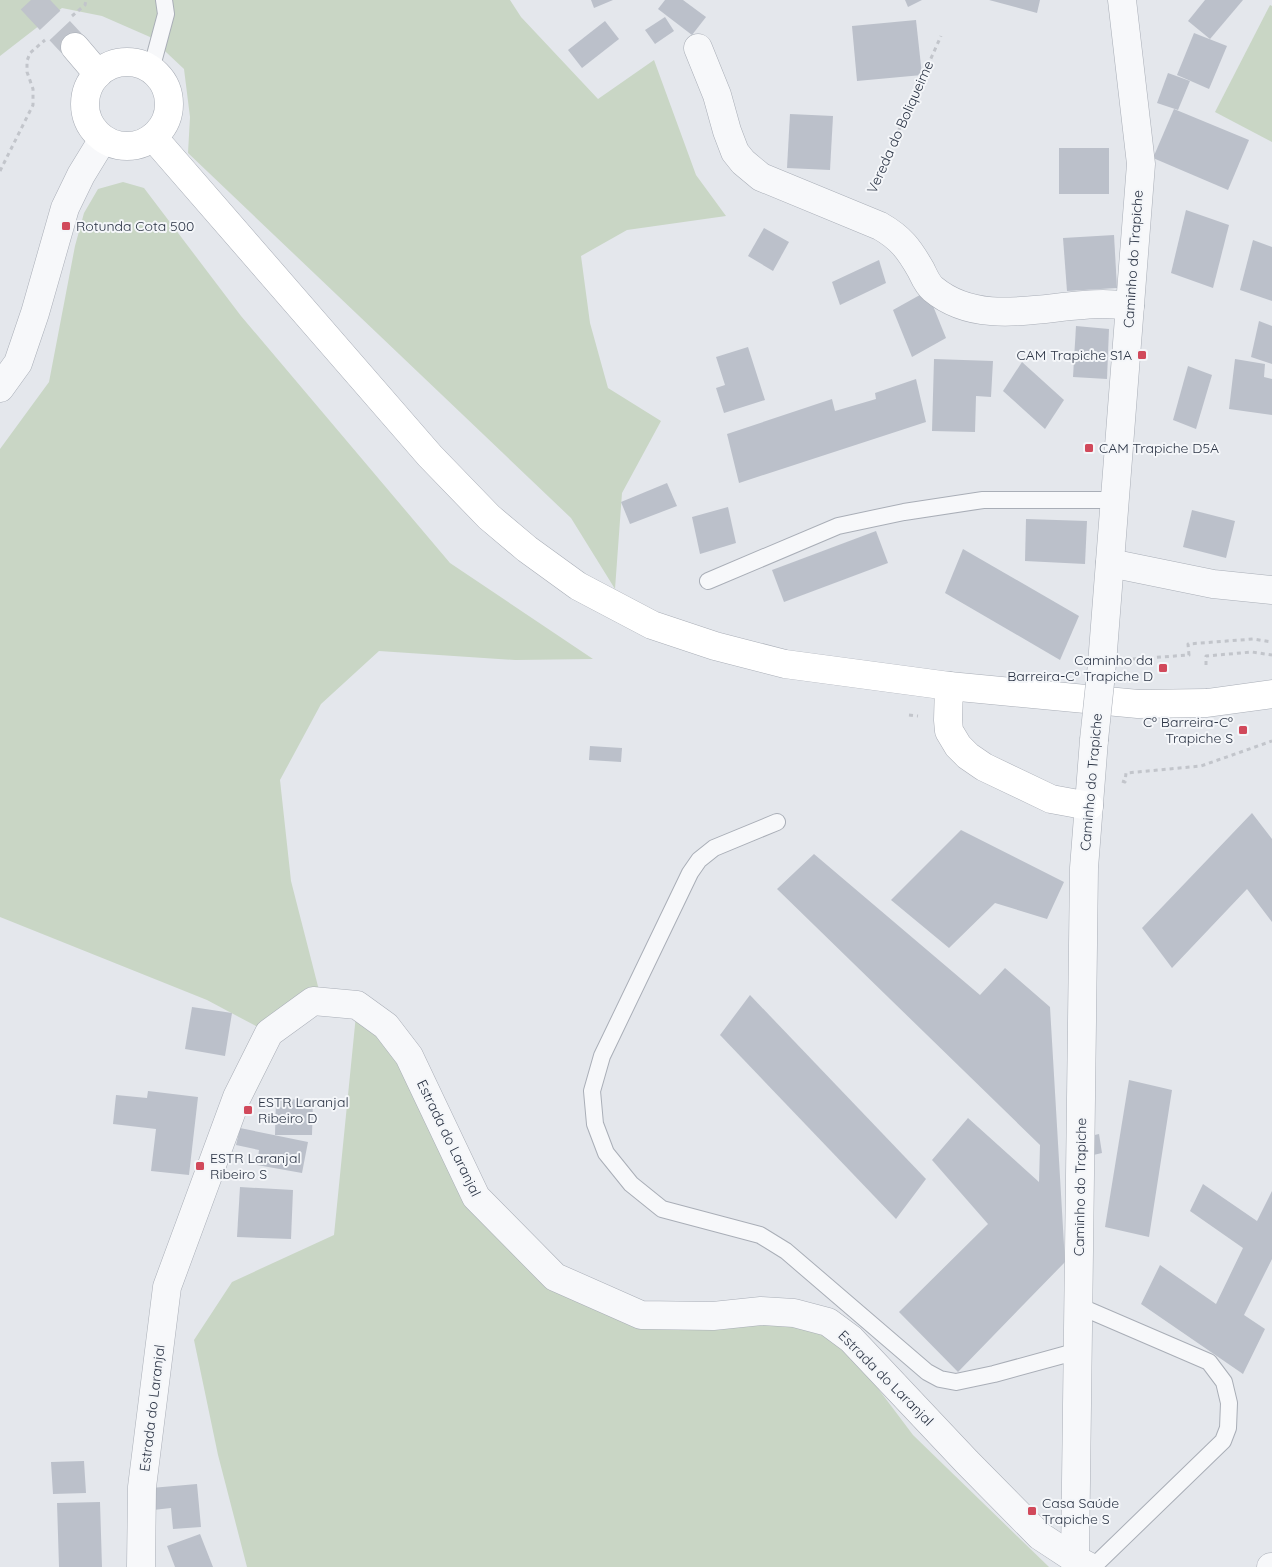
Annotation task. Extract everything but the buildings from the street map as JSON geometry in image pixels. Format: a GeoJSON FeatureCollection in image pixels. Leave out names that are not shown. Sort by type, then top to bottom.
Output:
{"type":"FeatureCollection","features":[{"type":"Feature","properties":{"kind":"main road"},"geometry":{"type":"LineString","coordinates":[[74,47],[98,74]]}},
{"type":"Feature","properties":{"kind":"main road"},"geometry":{"type":"LineString","coordinates":[[162,147],[162,128],[167,116],[169,103],[167,90],[161,79],[151,70],[130,62],[118,63],[98,74],[88,89],[85,107],[88,119],[94,130],[103,139],[115,144],[128,146],[141,143],[162,147],[430,456],[489,517],[527,549],[578,586],[652,625],[715,646],[785,664],[950,686],[1138,704],[1208,703],[1272,694]]}},
{"type":"Feature","properties":{"kind":"main road"},"geometry":{"type":"LineString","coordinates":[[950,686],[948,720],[950,731],[958,746],[968,756],[984,767],[1051,799],[1089,806]]}},
{"type":"Feature","properties":{"kind":"street","name":"Caminho do Trapiche"},"geometry":{"type":"LineString","coordinates":[[1083,1565],[1078,1351],[1084,868],[1141,164],[1122,0]]}},
{"type":"Feature","properties":{"kind":"street"},"geometry":{"type":"LineString","coordinates":[[698,48],[718,95],[732,145],[743,162],[762,177],[895,234],[910,250],[931,288],[951,302],[993,312],[1103,304],[1130,306]]}},
{"type":"Feature","properties":{"kind":"street"},"geometry":{"type":"LineString","coordinates":[[0,388],[21,356],[36,313],[65,208],[81,175],[103,139]]}},
{"type":"Feature","properties":{"kind":"street"},"geometry":{"type":"LineString","coordinates":[[1110,562],[1213,584],[1272,590]]}},
{"type":"Feature","properties":{"kind":"street","name":"Estrada do Laranjal"},"geometry":{"type":"LineString","coordinates":[[141,1567],[142,1487],[167,1287],[237,1097],[269,1033],[313,1001],[357,1005],[386,1026],[409,1056],[476,1196],[555,1277],[641,1315],[714,1316],[761,1311],[794,1313],[828,1322],[851,1339],[966,1462],[1040,1536],[1083,1565]]}},
{"type":"Feature","properties":{"kind":"lane"},"geometry":{"type":"LineString","coordinates":[[151,70],[166,14],[164,0]]}},
{"type":"Feature","properties":{"kind":"lane"},"geometry":{"type":"LineString","coordinates":[[708,581],[838,526],[904,512],[983,500],[1115,500]]}},
{"type":"Feature","properties":{"kind":"lane"},"geometry":{"type":"LineString","coordinates":[[777,822],[714,848],[699,860],[690,873],[602,1056],[592,1092],[596,1124],[606,1153],[631,1184],[662,1209],[760,1235],[786,1251],[928,1372],[940,1379],[956,1382],[994,1374],[1078,1351]]}},
{"type":"Feature","properties":{"kind":"lane"},"geometry":{"type":"LineString","coordinates":[[1079,1306],[1209,1362],[1224,1382],[1229,1403],[1228,1428],[1223,1441],[1083,1565]]}},
{"type":"Feature","properties":{"kind":"path","name":"Vereda do Boliqueime"},"geometry":{"type":"LineString","coordinates":[[860,218],[941,36]]}},
{"type":"Feature","properties":{"kind":"path"},"geometry":{"type":"LineString","coordinates":[[0,171],[33,105],[33,89]]}},
{"type":"Feature","properties":{"kind":"path"},"geometry":{"type":"LineString","coordinates":[[1102,662],[1189,655],[1188,644],[1253,640],[1272,642]]}},
{"type":"Feature","properties":{"kind":"path"},"geometry":{"type":"LineString","coordinates":[[1206,666],[1206,656],[1252,652],[1272,655]]}},
{"type":"Feature","properties":{"kind":"path"},"geometry":{"type":"LineString","coordinates":[[1091,777],[1125,782],[1126,773],[1201,766],[1272,741]]}},
{"type":"Feature","properties":{"kind":"green space"},"geometry":{"type":"Polygon","coordinates":[[[0,0],[510,0],[521,17],[598,99],[654,60],[696,175],[726,216],[627,230],[581,256],[590,323],[608,388],[661,421],[622,493],[615,589],[571,518],[188,153],[190,117],[184,69],[150,37],[102,16],[62,8],[0,56],[0,0]]]}},
{"type":"Feature","properties":{"kind":"green space"},"geometry":{"type":"Polygon","coordinates":[[[1270,5],[1272,6],[1272,142],[1215,112],[1270,5]]]}},
{"type":"Feature","properties":{"kind":"green space"},"geometry":{"type":"Polygon","coordinates":[[[123,182],[144,188],[241,316],[450,563],[593,659],[515,660],[379,651],[321,704],[280,780],[291,881],[322,1002],[269,1033],[207,1000],[0,917],[0,449],[49,382],[75,246],[84,213],[98,189],[123,182]]]}},
{"type":"Feature","properties":{"kind":"green space"},"geometry":{"type":"Polygon","coordinates":[[[357,1005],[409,1056],[476,1197],[555,1277],[641,1315],[828,1322],[913,1435],[1049,1567],[247,1567],[218,1455],[194,1340],[232,1282],[334,1235],[357,1005]]]}},
{"type":"Feature","properties":{"kind":"tunnel"},"geometry":{"type":"LineString","coordinates":[[31,0],[75,47]]}},
{"type":"Feature","properties":{"kind":"place","name":"Rotunda Cota 500"},"geometry":{"type":"Point","coordinates":[66,226]}},
{"type":"Feature","properties":{"kind":"place","name":"CAM Trapiche S1A"},"geometry":{"type":"Point","coordinates":[1142,355]}},
{"type":"Feature","properties":{"kind":"place","name":"CAM Trapiche D5A"},"geometry":{"type":"Point","coordinates":[1089,448]}},
{"type":"Feature","properties":{"kind":"place","name":"Caminho da Barreira-Cº Trapiche D"},"geometry":{"type":"Point","coordinates":[1163,668]}},
{"type":"Feature","properties":{"kind":"place","name":"Cº Barreira-Cº Trapiche S"},"geometry":{"type":"Point","coordinates":[1243,730]}},
{"type":"Feature","properties":{"kind":"place","name":"ESTR Laranjal Ribeiro D"},"geometry":{"type":"Point","coordinates":[248,1110]}},
{"type":"Feature","properties":{"kind":"place","name":"ESTR Laranjal Ribeiro S"},"geometry":{"type":"Point","coordinates":[200,1166]}},
{"type":"Feature","properties":{"kind":"place","name":"Casa Saúde Trapiche S"},"geometry":{"type":"Point","coordinates":[1032,1511]}}]}
